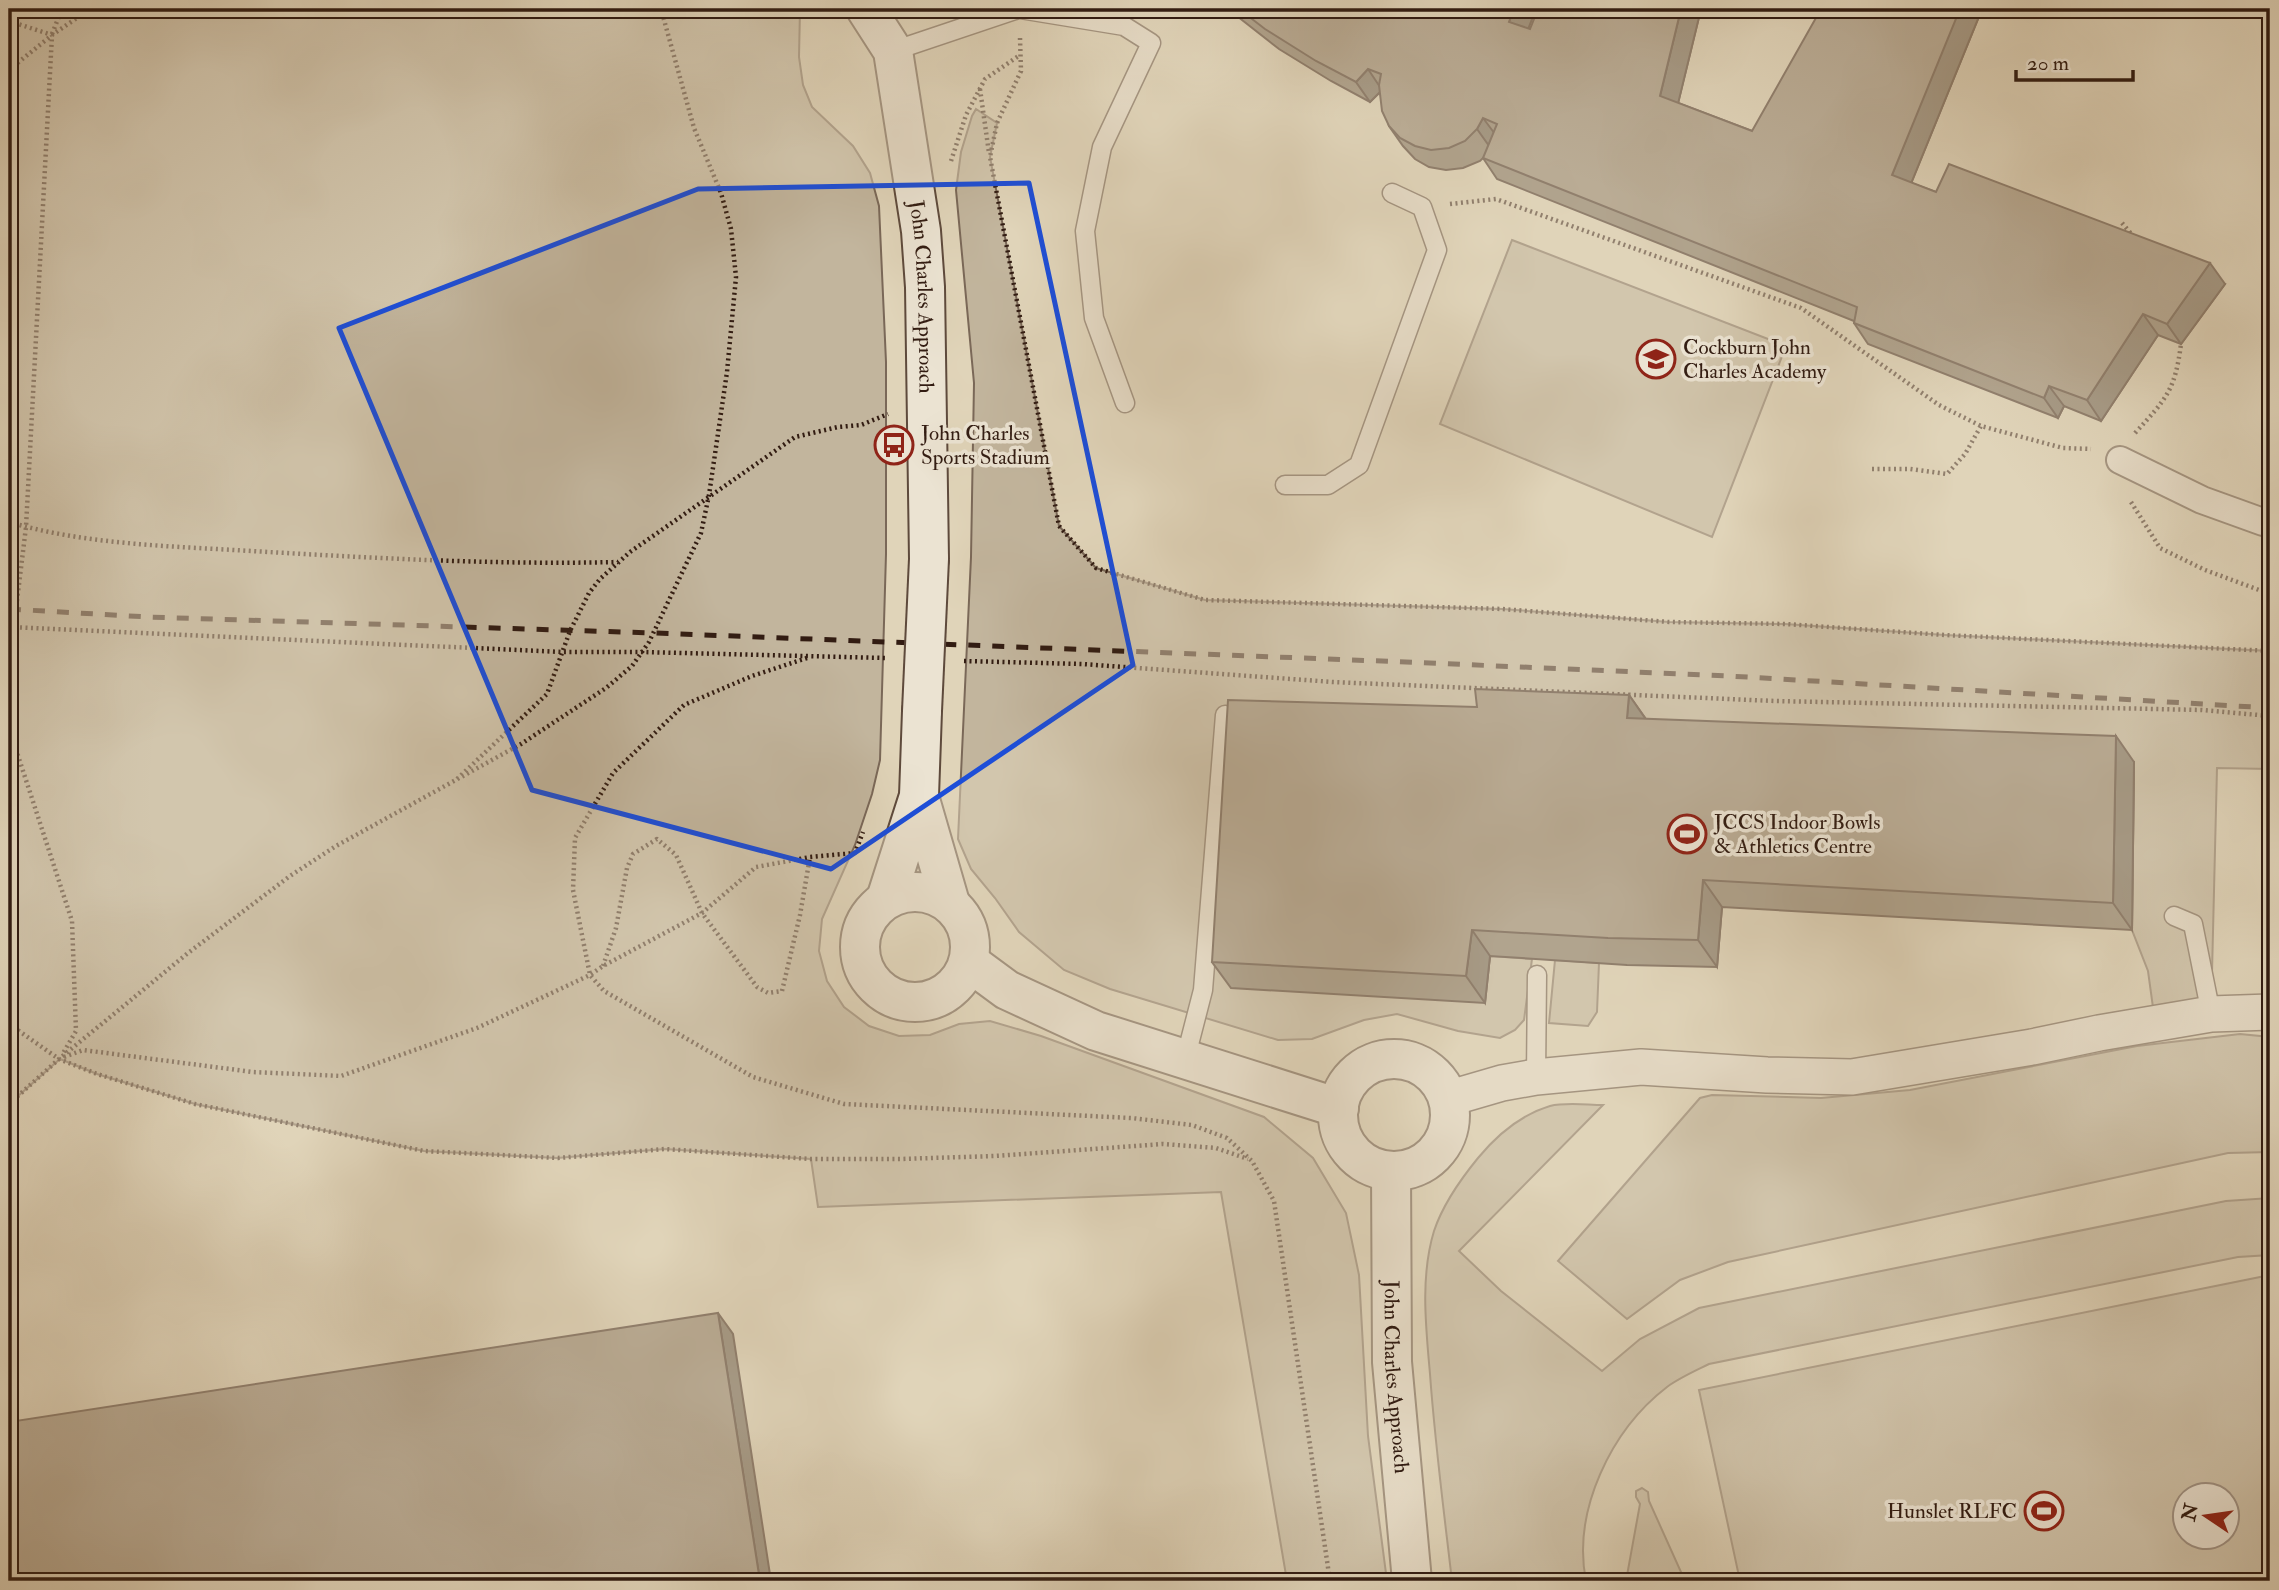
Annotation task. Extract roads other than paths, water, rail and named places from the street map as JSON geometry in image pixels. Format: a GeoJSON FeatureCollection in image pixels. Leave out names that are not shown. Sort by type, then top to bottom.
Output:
{"type":"FeatureCollection","features":[{"type":"Feature","properties":{"kind":"street"},"geometry":{"type":"LineString","coordinates":[[866,9],[893,51]]}},
{"type":"Feature","properties":{"kind":"street","name":"John Charles Approach"},"geometry":{"type":"LineString","coordinates":[[893,51],[921,231],[926,287],[929,559],[919,796],[886,899],[873,911],[863,926],[860,944],[862,962],[869,979],[882,992],[898,1000],[916,1003],[934,1000],[949,991],[961,978],[969,962],[971,942],[964,920],[950,903],[919,796]]}},
{"type":"Feature","properties":{"kind":"street"},"geometry":{"type":"LineString","coordinates":[[2119,456],[2202,500],[2263,522],[2270,522]]}},
{"type":"Feature","properties":{"kind":"street"},"geometry":{"type":"LineString","coordinates":[[886,899],[919,891],[935,894],[950,903]]}},
{"type":"Feature","properties":{"kind":"street"},"geometry":{"type":"LineString","coordinates":[[969,962],[1007,990],[1096,1031],[1339,1108]]}},
{"type":"Feature","properties":{"kind":"street"},"geometry":{"type":"LineString","coordinates":[[1447,1098],[1536,1077],[1642,1068],[1852,1077],[2211,1014],[2270,1012]]}},
{"type":"Feature","properties":{"kind":"street"},"geometry":{"type":"LineString","coordinates":[[1398,1059],[1429,1071],[1443,1088],[1450,1110],[1448,1130],[1437,1151],[1423,1163],[1408,1170],[1377,1169],[1354,1154],[1341,1132],[1339,1108],[1353,1078],[1364,1068],[1381,1061],[1398,1059]]}},
{"type":"Feature","properties":{"kind":"street","name":"John Charles Approach"},"geometry":{"type":"LineString","coordinates":[[1391,1171],[1392,1362],[1412,1581]]}},
{"type":"Feature","properties":{"kind":"lane"},"geometry":{"type":"LineString","coordinates":[[893,51],[1019,9],[1124,26],[1151,43],[1102,147],[1084,231],[1094,318],[1125,403]]}},
{"type":"Feature","properties":{"kind":"lane"},"geometry":{"type":"LineString","coordinates":[[1116,9],[1124,26]]}},
{"type":"Feature","properties":{"kind":"lane"},"geometry":{"type":"LineString","coordinates":[[1285,485],[1328,485],[1359,465],[1437,250],[1422,207],[1392,193]]}},
{"type":"Feature","properties":{"kind":"lane"},"geometry":{"type":"LineString","coordinates":[[1185,1060],[1203,990],[1225,715]]}},
{"type":"Feature","properties":{"kind":"lane"},"geometry":{"type":"LineString","coordinates":[[2174,916],[2193,924],[2211,1014]]}},
{"type":"Feature","properties":{"kind":"lane"},"geometry":{"type":"LineString","coordinates":[[1536,1077],[1537,975]]}},
{"type":"Feature","properties":{"kind":"railway"},"geometry":{"type":"LineString","coordinates":[[9,609],[148,617],[654,633],[1729,676],[2270,708]]}},
{"type":"Feature","properties":{"kind":"place","name":"Cockburn John Charles Academy"},"geometry":{"type":"Point","coordinates":[1656,359]}},
{"type":"Feature","properties":{"kind":"place","name":"John Charles Sports Stadium"},"geometry":{"type":"Point","coordinates":[894,445]}},
{"type":"Feature","properties":{"kind":"place","name":"JCCS Indoor Bowls & Athletics Centre"},"geometry":{"type":"Point","coordinates":[1687,834]}},
{"type":"Feature","properties":{"kind":"place","name":"Hunslet RLFC"},"geometry":{"type":"Point","coordinates":[2044,1511]}}]}
